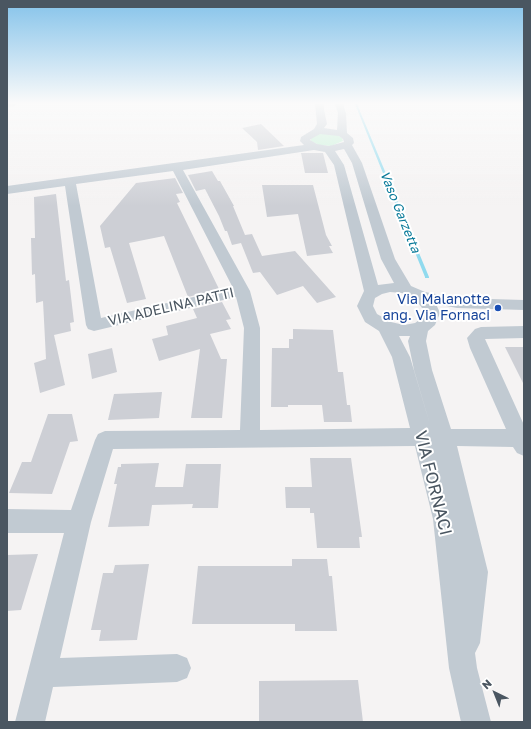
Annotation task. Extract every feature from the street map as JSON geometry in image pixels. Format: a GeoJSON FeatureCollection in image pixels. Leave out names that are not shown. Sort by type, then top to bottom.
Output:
{"type":"FeatureCollection","features":[{"type":"Feature","properties":{"kind":"street"},"geometry":{"type":"LineString","coordinates":[[305,138],[310,144]]}},
{"type":"Feature","properties":{"kind":"street"},"geometry":{"type":"LineString","coordinates":[[7,190],[176,167],[285,150],[310,144],[329,149],[341,147],[344,139]]}},
{"type":"Feature","properties":{"kind":"street"},"geometry":{"type":"LineString","coordinates":[[344,139],[357,163],[388,259],[405,289]]}},
{"type":"Feature","properties":{"kind":"street"},"geometry":{"type":"LineString","coordinates":[[329,149],[339,165],[372,293],[383,288],[405,289],[421,296],[456,303],[524,305]]}},
{"type":"Feature","properties":{"kind":"street"},"geometry":{"type":"LineString","coordinates":[[176,167],[242,291]]}},
{"type":"Feature","properties":{"kind":"street","name":"VIA ADELINA PATTI"},"geometry":{"type":"LineString","coordinates":[[70,182],[94,325],[242,291],[252,328],[250,439]]}},
{"type":"Feature","properties":{"kind":"street","name":"VIA FORNACI"},"geometry":{"type":"LineString","coordinates":[[372,293],[365,302],[366,310],[371,318],[386,327],[404,331],[426,320]]}},
{"type":"Feature","properties":{"kind":"street"},"geometry":{"type":"LineString","coordinates":[[421,296],[427,301],[426,320],[494,305]]}},
{"type":"Feature","properties":{"kind":"street","name":"VIA FORNACI"},"geometry":{"type":"LineString","coordinates":[[426,320],[416,341],[420,356],[433,437]]}},
{"type":"Feature","properties":{"kind":"street","name":"VIA FORNACI"},"geometry":{"type":"LineString","coordinates":[[386,327],[401,357],[433,437],[450,458],[475,572],[464,668],[476,722]]}},
{"type":"Feature","properties":{"kind":"street"},"geometry":{"type":"LineString","coordinates":[[30,722],[79,522],[105,440],[433,437],[522,442],[479,348],[476,338],[481,333],[524,332]]}},
{"type":"Feature","properties":{"kind":"street"},"geometry":{"type":"LineString","coordinates":[[7,521],[79,522]]}},
{"type":"Feature","properties":{"kind":"street"},"geometry":{"type":"LineString","coordinates":[[43,673],[176,668]]}},
{"type":"Feature","properties":{"kind":"green space"},"geometry":{"type":"Polygon","coordinates":[[[311,138],[342,138],[343,141],[331,146],[319,145],[311,141],[311,138]]]}},
{"type":"Feature","properties":{"kind":"building"},"geometry":{"type":"Polygon","coordinates":[[[253,138],[276,138],[284,146],[258,150],[257,142],[253,138]]]}},
{"type":"Feature","properties":{"kind":"building"},"geometry":{"type":"Polygon","coordinates":[[[301,153],[323,153],[328,173],[305,173],[301,153]]]}},
{"type":"Feature","properties":{"kind":"building"},"geometry":{"type":"Polygon","coordinates":[[[212,171],[218,181],[220,181],[234,206],[245,235],[252,234],[262,256],[295,251],[336,297],[317,303],[303,286],[277,295],[260,272],[253,273],[241,243],[232,245],[227,231],[225,231],[205,189],[196,191],[188,175],[212,171]]]}},
{"type":"Feature","properties":{"kind":"building"},"geometry":{"type":"Polygon","coordinates":[[[175,178],[183,193],[176,194],[180,202],[177,203],[219,289],[188,297],[164,236],[129,243],[146,299],[127,303],[110,247],[105,248],[100,226],[136,183],[175,178]]]}},
{"type":"Feature","properties":{"kind":"building"},"geometry":{"type":"Polygon","coordinates":[[[262,185],[313,185],[326,235],[332,246],[329,246],[333,253],[307,256],[298,214],[267,217],[262,185]]]}},
{"type":"Feature","properties":{"kind":"building"},"geometry":{"type":"Polygon","coordinates":[[[56,194],[66,281],[69,280],[74,322],[70,323],[71,331],[54,335],[65,385],[40,393],[34,363],[46,359],[43,301],[36,303],[35,274],[32,275],[31,238],[35,238],[34,197],[56,194]]]}},
{"type":"Feature","properties":{"kind":"building"},"geometry":{"type":"Polygon","coordinates":[[[222,302],[231,319],[226,320],[231,329],[210,334],[221,359],[227,359],[222,418],[191,418],[200,349],[159,361],[152,339],[168,335],[166,326],[197,318],[193,309],[222,302]]]}},
{"type":"Feature","properties":{"kind":"building"},"geometry":{"type":"Polygon","coordinates":[[[293,329],[333,330],[338,372],[343,372],[347,405],[350,405],[352,422],[324,422],[322,405],[288,405],[288,407],[271,407],[272,348],[289,348],[289,339],[293,339],[293,329]]]}},
{"type":"Feature","properties":{"kind":"building"},"geometry":{"type":"Polygon","coordinates":[[[505,347],[524,347],[524,385],[505,347]]]}},
{"type":"Feature","properties":{"kind":"building"},"geometry":{"type":"Polygon","coordinates":[[[112,348],[117,372],[92,379],[88,354],[112,348]]]}},
{"type":"Feature","properties":{"kind":"building"},"geometry":{"type":"Polygon","coordinates":[[[162,392],[159,418],[108,420],[114,394],[162,392]]]}},
{"type":"Feature","properties":{"kind":"building"},"geometry":{"type":"Polygon","coordinates":[[[48,414],[72,414],[78,441],[70,442],[52,494],[9,493],[22,462],[31,462],[48,414]]]}},
{"type":"Feature","properties":{"kind":"building"},"geometry":{"type":"Polygon","coordinates":[[[310,458],[351,458],[362,537],[359,537],[360,548],[317,548],[314,513],[310,513],[310,508],[286,508],[285,487],[312,487],[310,458]]]}},
{"type":"Feature","properties":{"kind":"building"},"geometry":{"type":"Polygon","coordinates":[[[159,463],[155,487],[183,487],[186,464],[221,464],[218,508],[192,508],[193,504],[152,505],[149,526],[108,527],[117,484],[114,484],[118,467],[121,467],[121,464],[159,463]]]}},
{"type":"Feature","properties":{"kind":"building"},"geometry":{"type":"Polygon","coordinates":[[[38,554],[21,610],[7,611],[7,555],[38,554]]]}},
{"type":"Feature","properties":{"kind":"building"},"geometry":{"type":"Polygon","coordinates":[[[292,559],[327,559],[329,576],[332,576],[337,631],[295,631],[295,624],[192,624],[198,566],[292,566],[292,559]]]}},
{"type":"Feature","properties":{"kind":"building"},"geometry":{"type":"Polygon","coordinates":[[[149,564],[137,640],[99,641],[101,630],[91,630],[103,573],[113,573],[115,565],[149,564]]]}},
{"type":"Feature","properties":{"kind":"building"},"geometry":{"type":"Polygon","coordinates":[[[358,680],[363,722],[259,722],[259,681],[358,680]]]}},
{"type":"Feature","properties":{"kind":"waterway","name":"Vaso Garzetta"},"geometry":{"type":"LineString","coordinates":[[370,138],[427,277]]}},
{"type":"Feature","properties":{"kind":"place","name":"Via Malanotte ang. Via Fornaci"},"geometry":{"type":"Point","coordinates":[498,308]}}]}
